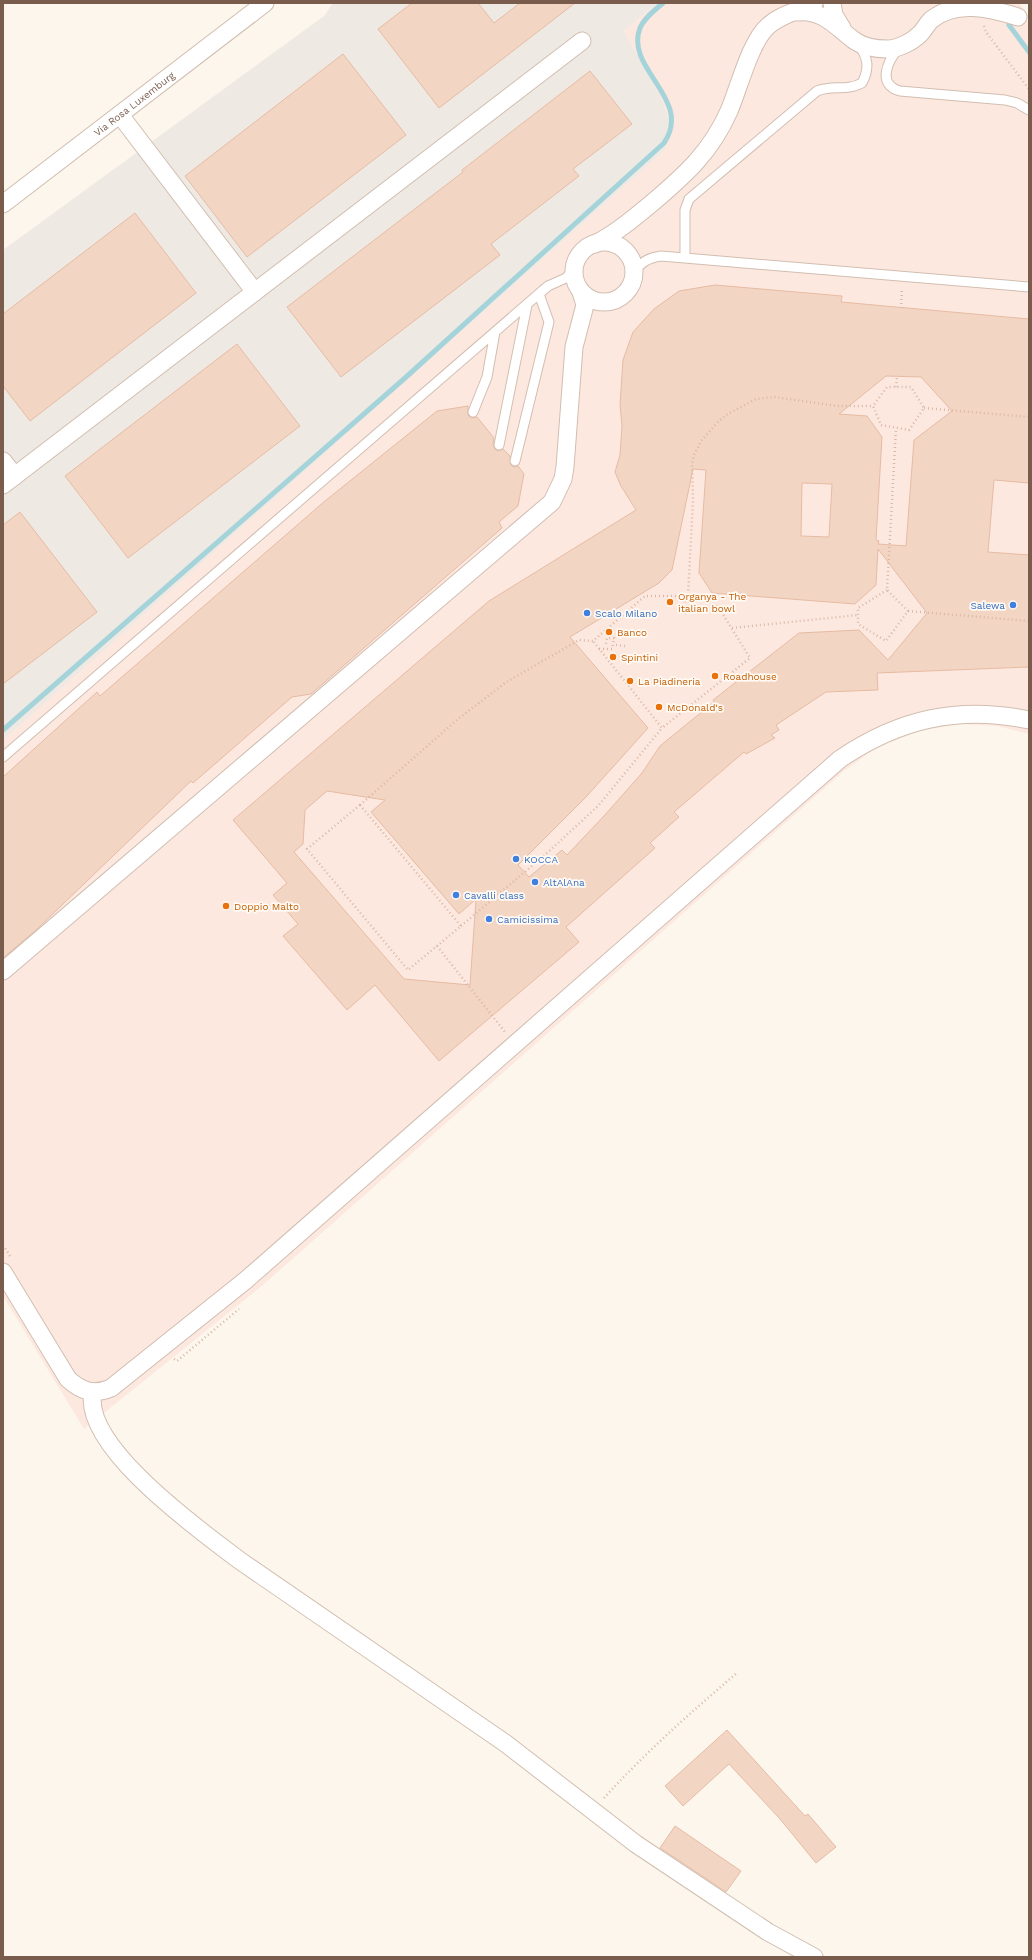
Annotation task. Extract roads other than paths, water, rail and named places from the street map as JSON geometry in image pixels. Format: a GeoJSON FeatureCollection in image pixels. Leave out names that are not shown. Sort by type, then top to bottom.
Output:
{"type":"FeatureCollection","features":[{"type":"Feature","properties":{"kind":"street","name":"Via Rosa Luxemburg"},"geometry":{"type":"LineString","coordinates":[[3,204],[265,3]]}},
{"type":"Feature","properties":{"kind":"street"},"geometry":{"type":"LineString","coordinates":[[3,971],[552,502],[563,480],[574,347],[585,305],[581,292],[576,283],[574,269],[579,255],[586,248],[615,233],[687,173],[711,144],[729,112],[760,34],[778,18],[814,3]]}},
{"type":"Feature","properties":{"kind":"street"},"geometry":{"type":"LineString","coordinates":[[832,3],[834,15],[843,30]]}},
{"type":"Feature","properties":{"kind":"street"},"geometry":{"type":"LineString","coordinates":[[930,21],[935,3]]}},
{"type":"Feature","properties":{"kind":"street"},"geometry":{"type":"LineString","coordinates":[[790,13],[803,11],[823,16],[843,30],[856,42],[872,48],[889,49],[906,44],[920,34],[930,21],[939,14],[962,6],[989,6],[1023,20]]}},
{"type":"Feature","properties":{"kind":"street"},"geometry":{"type":"LineString","coordinates":[[3,461],[9,480],[582,41]]}},
{"type":"Feature","properties":{"kind":"street"},"geometry":{"type":"LineString","coordinates":[[120,115],[254,292]]}},
{"type":"Feature","properties":{"kind":"street"},"geometry":{"type":"LineString","coordinates":[[625,252],[623,233],[625,228],[632,220]]}},
{"type":"Feature","properties":{"kind":"street"},"geometry":{"type":"LineString","coordinates":[[581,292],[588,298],[597,302],[607,302],[617,299],[625,294],[631,286],[633,266],[625,252],[615,244],[605,242],[595,244]]}},
{"type":"Feature","properties":{"kind":"street"},"geometry":{"type":"LineString","coordinates":[[580,327],[589,314],[607,302]]}},
{"type":"Feature","properties":{"kind":"street"},"geometry":{"type":"LineString","coordinates":[[3,1272],[68,1379],[83,1390],[102,1392],[111,1388],[246,1280],[834,764],[859,745],[902,726],[954,714],[980,713],[1010,716],[1029,720]]}},
{"type":"Feature","properties":{"kind":"street"},"geometry":{"type":"LineString","coordinates":[[93,1392],[92,1405],[102,1430],[120,1456],[157,1496],[239,1560],[505,1743],[636,1844],[755,1923],[814,1957]]}},
{"type":"Feature","properties":{"kind":"lane"},"geometry":{"type":"LineString","coordinates":[[685,258],[685,210],[689,199],[817,91],[833,87],[847,89],[862,83],[868,67],[866,58],[856,42]]}},
{"type":"Feature","properties":{"kind":"lane"},"geometry":{"type":"LineString","coordinates":[[900,46],[891,57],[887,66],[886,76],[888,83],[893,89],[900,91],[1005,100],[1017,103],[1029,110]]}},
{"type":"Feature","properties":{"kind":"lane"},"geometry":{"type":"LineString","coordinates":[[633,276],[641,263],[654,257],[685,258],[1029,287]]}},
{"type":"Feature","properties":{"kind":"lane"},"geometry":{"type":"LineString","coordinates":[[3,757],[539,294],[554,283],[566,278],[574,269]]}},
{"type":"Feature","properties":{"kind":"lane"},"geometry":{"type":"LineString","coordinates":[[515,461],[549,322],[539,294]]}},
{"type":"Feature","properties":{"kind":"lane"},"geometry":{"type":"LineString","coordinates":[[499,444],[527,305]]}},
{"type":"Feature","properties":{"kind":"lane"},"geometry":{"type":"LineString","coordinates":[[473,412],[488,378],[495,332]]}},
{"type":"Feature","properties":{"kind":"waterway"},"geometry":{"type":"LineString","coordinates":[[3,730],[405,378],[664,143],[671,127],[671,112],[665,98],[641,57],[638,43],[642,24],[650,14],[663,3]]}},
{"type":"Feature","properties":{"kind":"waterway"},"geometry":{"type":"LineString","coordinates":[[1009,25],[1029,52]]}},
{"type":"Feature","properties":{"kind":"place","name":"Organya - The italian bowl"},"geometry":{"type":"Point","coordinates":[670,602]}},
{"type":"Feature","properties":{"kind":"place","name":"Salewa"},"geometry":{"type":"Point","coordinates":[1013,605]}},
{"type":"Feature","properties":{"kind":"place","name":"Scalo Milano"},"geometry":{"type":"Point","coordinates":[587,613]}},
{"type":"Feature","properties":{"kind":"place","name":"Banco"},"geometry":{"type":"Point","coordinates":[609,632]}},
{"type":"Feature","properties":{"kind":"place","name":"Spintini"},"geometry":{"type":"Point","coordinates":[613,657]}},
{"type":"Feature","properties":{"kind":"place","name":"Roadhouse"},"geometry":{"type":"Point","coordinates":[715,676]}},
{"type":"Feature","properties":{"kind":"place","name":"La Piadineria"},"geometry":{"type":"Point","coordinates":[630,681]}},
{"type":"Feature","properties":{"kind":"place","name":"McDonald's"},"geometry":{"type":"Point","coordinates":[659,707]}},
{"type":"Feature","properties":{"kind":"place","name":"KOCCA"},"geometry":{"type":"Point","coordinates":[516,859]}},
{"type":"Feature","properties":{"kind":"place","name":"AltAlAna"},"geometry":{"type":"Point","coordinates":[535,882]}},
{"type":"Feature","properties":{"kind":"place","name":"Cavalli class"},"geometry":{"type":"Point","coordinates":[456,895]}},
{"type":"Feature","properties":{"kind":"place","name":"Doppio Malto"},"geometry":{"type":"Point","coordinates":[226,906]}},
{"type":"Feature","properties":{"kind":"place","name":"Camicissima"},"geometry":{"type":"Point","coordinates":[489,919]}}]}
